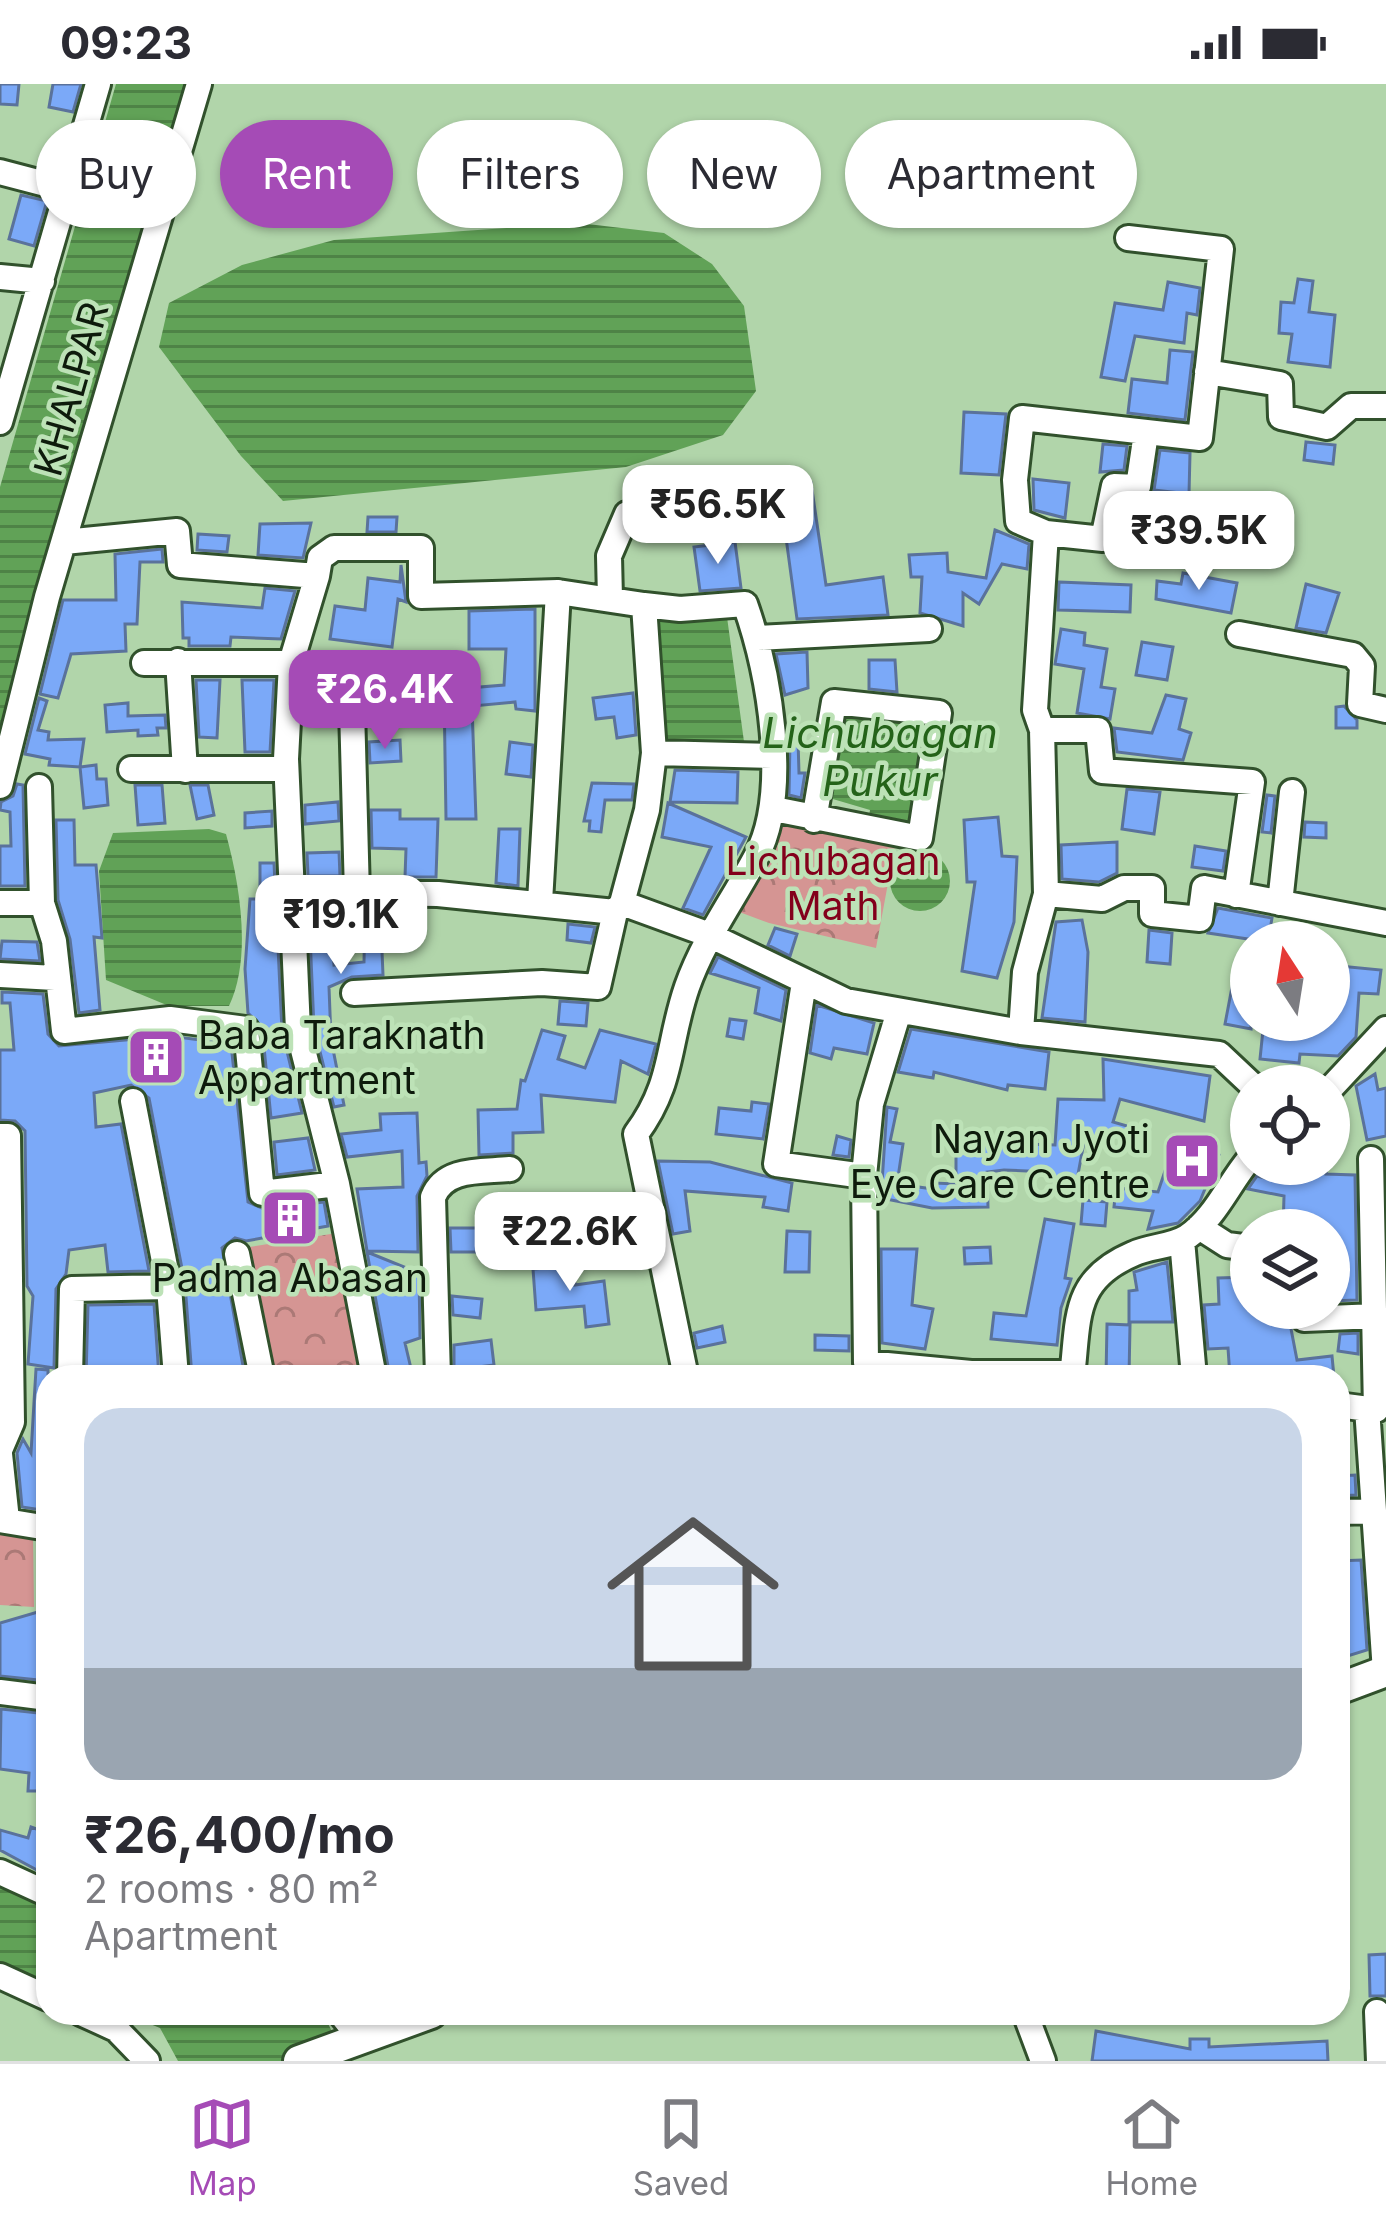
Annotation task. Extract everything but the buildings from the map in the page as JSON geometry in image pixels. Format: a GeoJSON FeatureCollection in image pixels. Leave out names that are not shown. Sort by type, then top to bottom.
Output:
{"type":"FeatureCollection","features":[{"type":"Feature","properties":{"kind":"main road"},"geometry":{"type":"LineString","coordinates":[[1350,1684],[1386,1671]]}},
{"type":"Feature","properties":{"kind":"main road"},"geometry":{"type":"LineString","coordinates":[[299,2061],[397,2025]]}},
{"type":"Feature","properties":{"kind":"street"},"geometry":{"type":"LineString","coordinates":[[88,120],[98,84]]}},
{"type":"Feature","properties":{"kind":"street","name":"KHALPAR"},"geometry":{"type":"LineString","coordinates":[[188,120],[199,84]]}},
{"type":"Feature","properties":{"kind":"street"},"geometry":{"type":"LineString","coordinates":[[0,172],[36,180]]}},
{"type":"Feature","properties":{"kind":"street"},"geometry":{"type":"LineString","coordinates":[[0,422],[5,386],[58,228]]}},
{"type":"Feature","properties":{"kind":"street","name":"KHALPAR"},"geometry":{"type":"LineString","coordinates":[[0,786],[64,542],[156,228]]}},
{"type":"Feature","properties":{"kind":"street"},"geometry":{"type":"LineString","coordinates":[[1128,238],[1220,249],[1200,438],[1022,418],[1015,480],[1018,521],[1046,533],[1102,539],[1114,486],[1138,487],[1145,433]]}},
{"type":"Feature","properties":{"kind":"street"},"geometry":{"type":"LineString","coordinates":[[0,277],[42,281]]}},
{"type":"Feature","properties":{"kind":"street"},"geometry":{"type":"LineString","coordinates":[[1207,372],[1280,384],[1281,417],[1327,427],[1351,406],[1386,406]]}},
{"type":"Feature","properties":{"kind":"street"},"geometry":{"type":"LineString","coordinates":[[610,599],[609,556],[627,514],[726,495]]}},
{"type":"Feature","properties":{"kind":"street"},"geometry":{"type":"LineString","coordinates":[[64,542],[176,531],[180,565],[317,576]]}},
{"type":"Feature","properties":{"kind":"street"},"geometry":{"type":"LineString","coordinates":[[1021,1032],[1025,972],[1046,895],[1042,730],[1035,710],[1046,533]]}},
{"type":"Feature","properties":{"kind":"street"},"geometry":{"type":"LineString","coordinates":[[372,1365],[337,1184],[298,1030],[291,892],[286,769],[291,663],[320,558],[334,548],[421,548],[421,596],[557,592],[680,609],[745,604],[757,638],[774,809],[758,854],[707,934],[685,992],[661,1100],[636,1134],[684,1365]]}},
{"type":"Feature","properties":{"kind":"street"},"geometry":{"type":"LineString","coordinates":[[540,902],[557,592]]}},
{"type":"Feature","properties":{"kind":"street"},"geometry":{"type":"LineString","coordinates":[[354,993],[542,983],[598,987],[647,810],[654,753],[644,605]]}},
{"type":"Feature","properties":{"kind":"street"},"geometry":{"type":"LineString","coordinates":[[757,638],[929,629]]}},
{"type":"Feature","properties":{"kind":"street"},"geometry":{"type":"LineString","coordinates":[[1239,634],[1353,656],[1362,666],[1360,704],[1386,710]]}},
{"type":"Feature","properties":{"kind":"street"},"geometry":{"type":"LineString","coordinates":[[178,662],[184,770]]}},
{"type":"Feature","properties":{"kind":"street"},"geometry":{"type":"LineString","coordinates":[[144,663],[291,663],[351,671],[357,894]]}},
{"type":"Feature","properties":{"kind":"street"},"geometry":{"type":"LineString","coordinates":[[774,809],[814,820],[920,838],[939,713],[834,702],[814,820]]}},
{"type":"Feature","properties":{"kind":"street"},"geometry":{"type":"LineString","coordinates":[[1042,730],[1098,730],[1102,771],[1252,782],[1236,895]]}},
{"type":"Feature","properties":{"kind":"street"},"geometry":{"type":"LineString","coordinates":[[654,753],[772,756]]}},
{"type":"Feature","properties":{"kind":"street"},"geometry":{"type":"LineString","coordinates":[[131,770],[286,769]]}},
{"type":"Feature","properties":{"kind":"street"},"geometry":{"type":"LineString","coordinates":[[39,787],[42,903],[54,941],[64,1031],[170,1019],[246,1029],[262,1193],[337,1184]]}},
{"type":"Feature","properties":{"kind":"street"},"geometry":{"type":"LineString","coordinates":[[1280,903],[1292,792]]}},
{"type":"Feature","properties":{"kind":"street"},"geometry":{"type":"LineString","coordinates":[[1046,895],[1102,899],[1124,888],[1152,888],[1151,914],[1200,919],[1204,888],[1386,923]]}},
{"type":"Feature","properties":{"kind":"street"},"geometry":{"type":"LineString","coordinates":[[291,892],[619,908],[707,934],[846,1001],[1021,1032],[1219,1054],[1231,1065]]}},
{"type":"Feature","properties":{"kind":"street"},"geometry":{"type":"LineString","coordinates":[[0,903],[42,903]]}},
{"type":"Feature","properties":{"kind":"street"},"geometry":{"type":"LineString","coordinates":[[0,975],[56,978]]}},
{"type":"Feature","properties":{"kind":"street"},"geometry":{"type":"LineString","coordinates":[[804,982],[776,1164],[864,1176]]}},
{"type":"Feature","properties":{"kind":"street"},"geometry":{"type":"LineString","coordinates":[[887,1365],[866,1363],[864,1176],[872,1104],[899,1012]]}},
{"type":"Feature","properties":{"kind":"street"},"geometry":{"type":"LineString","coordinates":[[1350,1068],[1386,1030]]}},
{"type":"Feature","properties":{"kind":"street"},"geometry":{"type":"LineString","coordinates":[[133,1101],[169,1287],[175,1365]]}},
{"type":"Feature","properties":{"kind":"street"},"geometry":{"type":"LineString","coordinates":[[0,1136],[8,1136],[6,1298],[12,1422],[0,1452],[4,1520],[36,1526]]}},
{"type":"Feature","properties":{"kind":"street"},"geometry":{"type":"LineString","coordinates":[[1350,1406],[1376,1410],[1371,1160]]}},
{"type":"Feature","properties":{"kind":"street"},"geometry":{"type":"LineString","coordinates":[[438,1365],[433,1197],[440,1183],[456,1174],[510,1169]]}},
{"type":"Feature","properties":{"kind":"street"},"geometry":{"type":"LineString","coordinates":[[1073,1365],[1082,1300],[1092,1277],[1135,1253],[1191,1233],[1230,1184]]}},
{"type":"Feature","properties":{"kind":"street"},"geometry":{"type":"LineString","coordinates":[[1191,1233],[1230,1245]]}},
{"type":"Feature","properties":{"kind":"street"},"geometry":{"type":"LineString","coordinates":[[1191,1233],[1194,1365]]}},
{"type":"Feature","properties":{"kind":"street"},"geometry":{"type":"LineString","coordinates":[[237,1254],[260,1365]]}},
{"type":"Feature","properties":{"kind":"street"},"geometry":{"type":"LineString","coordinates":[[70,1365],[72,1289],[169,1287]]}},
{"type":"Feature","properties":{"kind":"street"},"geometry":{"type":"LineString","coordinates":[[1350,1317],[1377,1316]]}},
{"type":"Feature","properties":{"kind":"street"},"geometry":{"type":"LineString","coordinates":[[1367,1408],[1386,1671]]}},
{"type":"Feature","properties":{"kind":"street"},"geometry":{"type":"LineString","coordinates":[[1350,1512],[1371,1511]]}},
{"type":"Feature","properties":{"kind":"street"},"geometry":{"type":"LineString","coordinates":[[0,1691],[36,1696]]}},
{"type":"Feature","properties":{"kind":"street"},"geometry":{"type":"LineString","coordinates":[[0,1872],[36,1888]]}},
{"type":"Feature","properties":{"kind":"street"},"geometry":{"type":"LineString","coordinates":[[0,1976],[36,1992]]}},
{"type":"Feature","properties":{"kind":"street"},"geometry":{"type":"LineString","coordinates":[[1377,2012],[1378,2061]]}},
{"type":"Feature","properties":{"kind":"street"},"geometry":{"type":"LineString","coordinates":[[107,2025],[147,2061]]}},
{"type":"Feature","properties":{"kind":"street"},"geometry":{"type":"LineString","coordinates":[[350,2025],[360,2038]]}},
{"type":"Feature","properties":{"kind":"street"},"geometry":{"type":"LineString","coordinates":[[1028,2025],[1042,2061]]}},
{"type":"Feature","properties":{"kind":"green space","name":"Lichubagan Math"},"geometry":{"type":"Polygon","coordinates":[[[778,814],[896,840],[876,948],[734,910],[778,814]]]}},
{"type":"Feature","properties":{"kind":"green space"},"geometry":{"type":"Polygon","coordinates":[[[337,1233],[364,1362],[265,1365],[243,1248],[337,1233]]]}},
{"type":"Feature","properties":{"kind":"green space"},"geometry":{"type":"Polygon","coordinates":[[[0,1533],[33,1536],[34,1607],[0,1605],[0,1533]]]}},
{"type":"Feature","properties":{"kind":"water"},"geometry":{"type":"Polygon","coordinates":[[[116,84],[204,84],[194,120],[106,120],[116,84]]]}},
{"type":"Feature","properties":{"kind":"water"},"geometry":{"type":"Polygon","coordinates":[[[75,228],[163,228],[0,803],[0,487],[75,228]]]}},
{"type":"Feature","properties":{"kind":"water"},"geometry":{"type":"Polygon","coordinates":[[[507,228],[622,228],[664,233],[712,264],[744,306],[756,391],[723,435],[626,467],[283,501],[241,456],[159,347],[169,303],[242,265],[334,240],[507,228]]]}},
{"type":"Feature","properties":{"kind":"water"},"geometry":{"type":"Polygon","coordinates":[[[727,617],[745,749],[661,747],[654,619],[727,617]]]}},
{"type":"Feature","properties":{"kind":"water","name":"Lichubagan Pukur"},"geometry":{"type":"Polygon","coordinates":[[[839,710],[932,717],[918,835],[868,822],[870,810],[826,797],[839,710]]]}},
{"type":"Feature","properties":{"kind":"water"},"geometry":{"type":"Polygon","coordinates":[[[209,829],[226,834],[239,898],[240,966],[229,1006],[169,1006],[106,980],[99,871],[113,833],[209,829]]]}},
{"type":"Feature","properties":{"kind":"water"},"geometry":{"type":"Polygon","coordinates":[[[920,851],[942,859],[950,881],[942,903],[920,911],[898,903],[890,881],[898,859],[920,851]]]}},
{"type":"Feature","properties":{"kind":"water"},"geometry":{"type":"Polygon","coordinates":[[[0,1877],[36,1894],[36,1977],[0,1963],[0,1877]]]}},
{"type":"Feature","properties":{"kind":"water"},"geometry":{"type":"Polygon","coordinates":[[[153,2025],[329,2025],[346,2061],[178,2061],[160,2028],[153,2025]]]}},
{"type":"Feature","properties":{"kind":"place","name":"Baba Taraknath Appartment"},"geometry":{"type":"Point","coordinates":[156,1057]}},
{"type":"Feature","properties":{"kind":"place","name":"Nayan Jyoti Eye Care Centre"},"geometry":{"type":"Point","coordinates":[1192,1161]}},
{"type":"Feature","properties":{"kind":"place","name":"Padma Abasan"},"geometry":{"type":"Point","coordinates":[290,1218]}}]}
